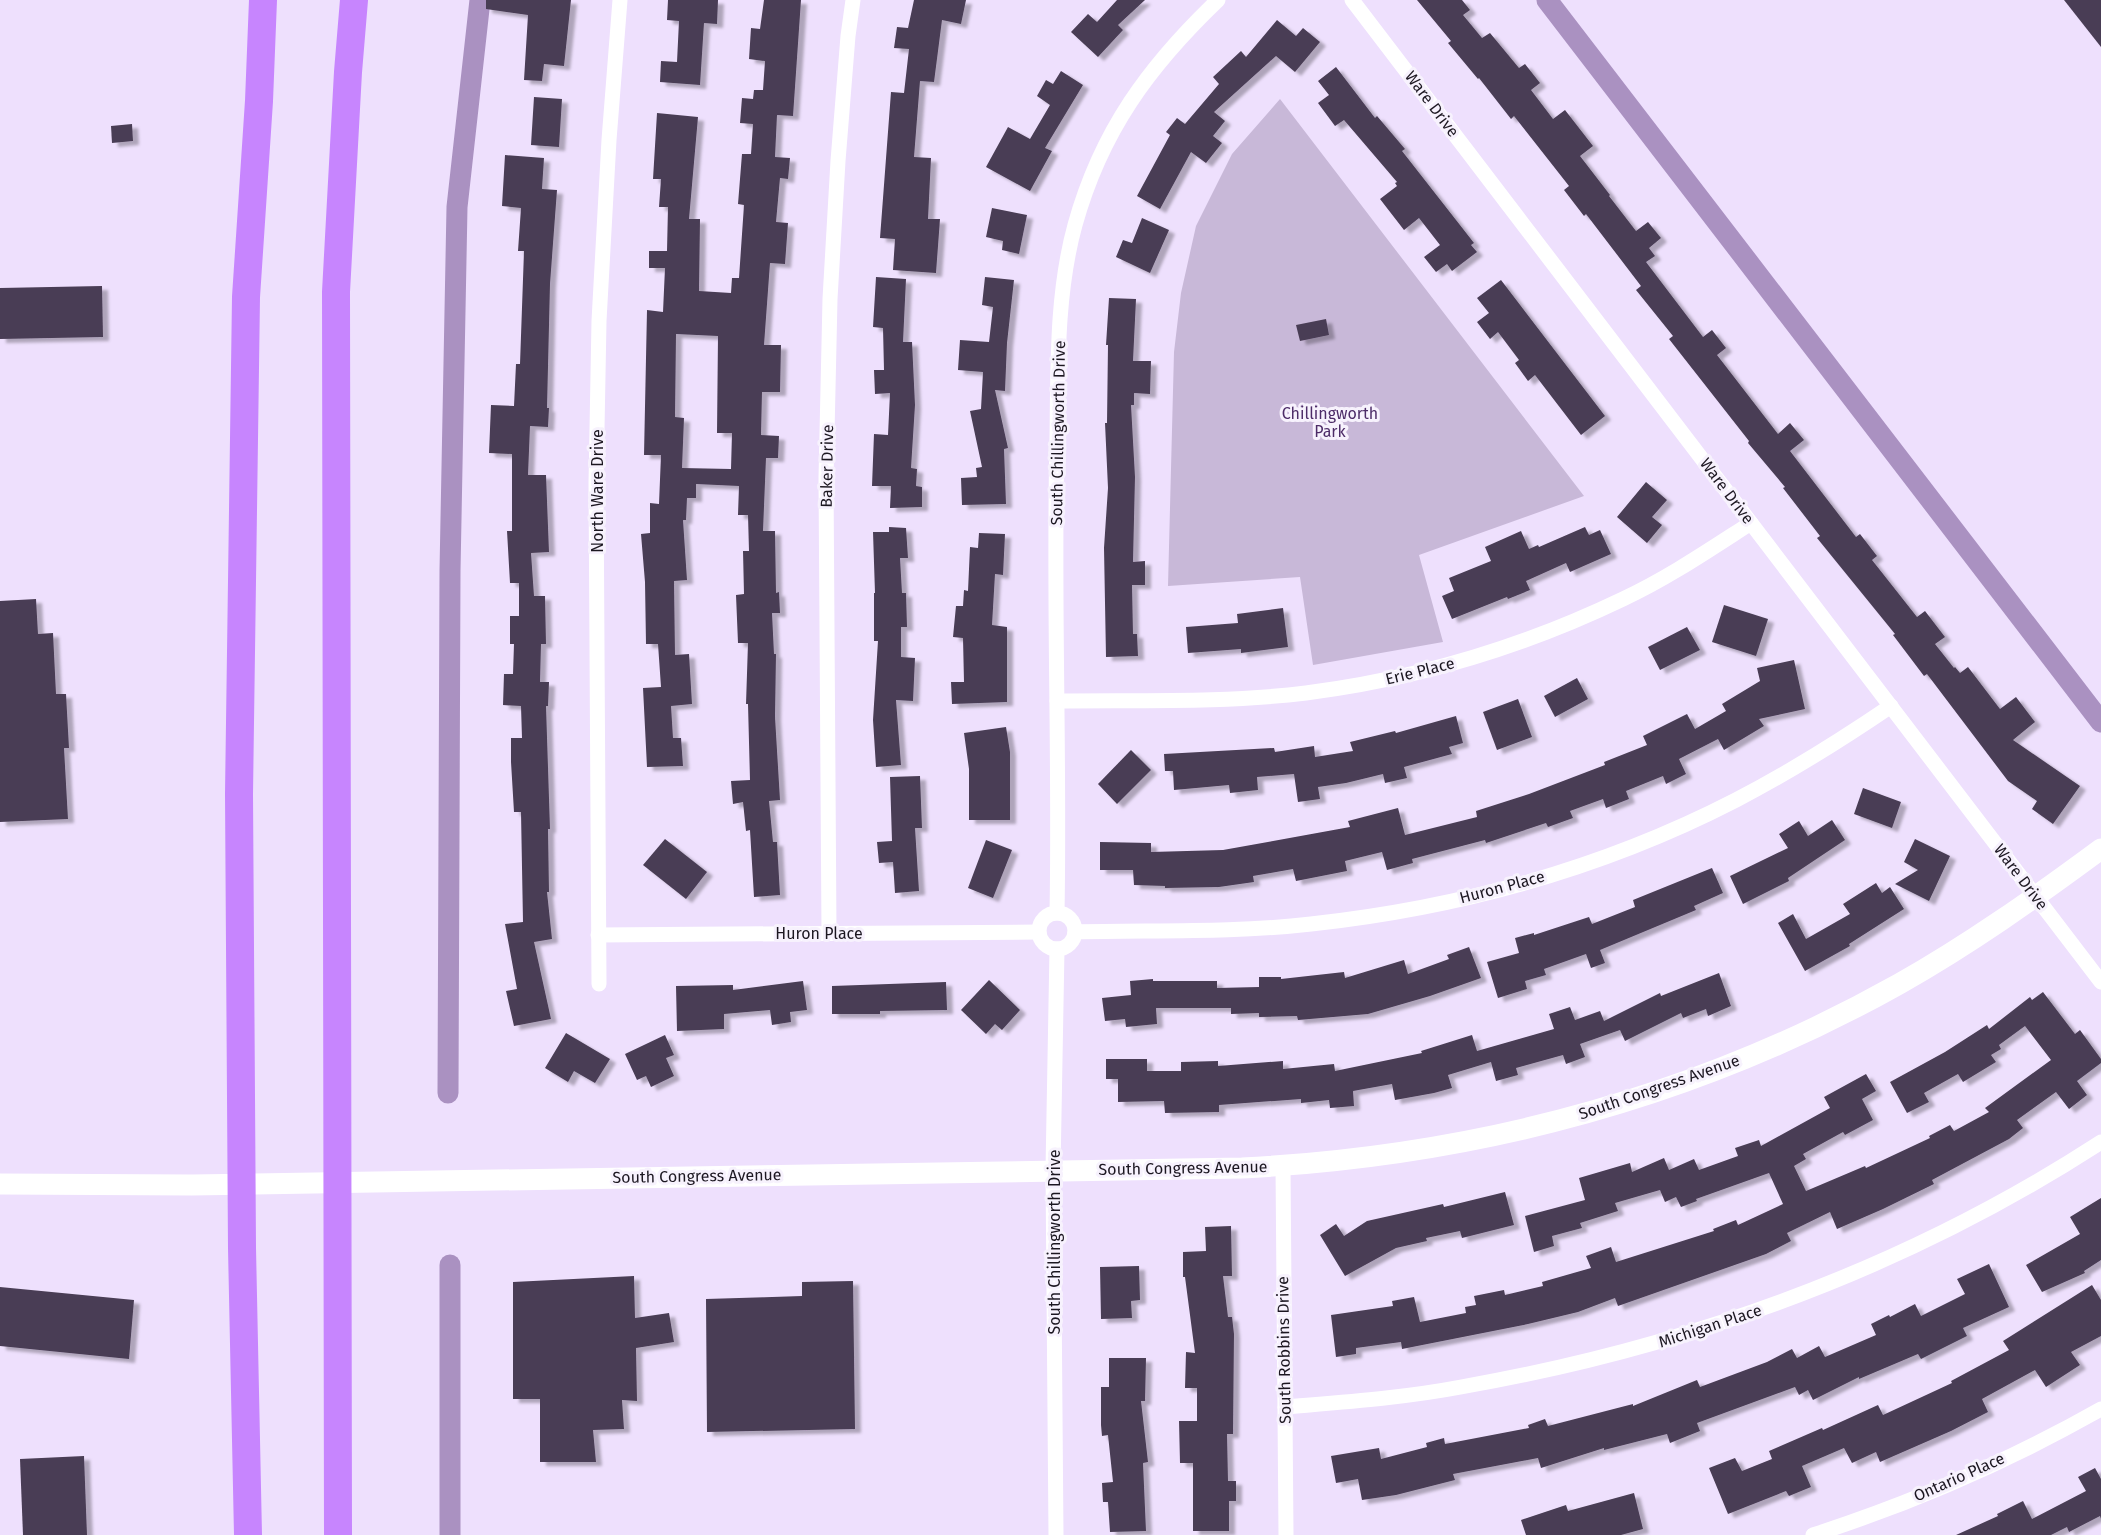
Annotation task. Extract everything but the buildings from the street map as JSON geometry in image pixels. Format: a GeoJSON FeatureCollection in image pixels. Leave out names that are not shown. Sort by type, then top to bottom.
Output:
{"type":"FeatureCollection","features":[{"type":"Feature","properties":{"kind":"highway"},"geometry":{"type":"LineString","coordinates":[[248,1535],[242,1248],[239,794],[246,297],[263,0]]}},
{"type":"Feature","properties":{"kind":"highway"},"geometry":{"type":"LineString","coordinates":[[338,1535],[336,292],[347,83],[354,0]]}},
{"type":"Feature","properties":{"kind":"street","name":"North Ware Drive"},"geometry":{"type":"LineString","coordinates":[[599,984],[596,495],[598,356],[609,140],[620,0]]}},
{"type":"Feature","properties":{"kind":"street","name":"Baker Drive"},"geometry":{"type":"LineString","coordinates":[[829,933],[826,478],[830,299],[838,161],[853,0]]}},
{"type":"Feature","properties":{"kind":"street","name":"South Chillingworth Drive"},"geometry":{"type":"LineString","coordinates":[[1057,913],[1056,483],[1059,327],[1064,275],[1075,225],[1091,177],[1105,146],[1149,74],[1182,34],[1218,0]]}},
{"type":"Feature","properties":{"kind":"street","name":"Ware Drive"},"geometry":{"type":"LineString","coordinates":[[1352,0],[2101,982]]}},
{"type":"Feature","properties":{"kind":"street","name":"Erie Place"},"geometry":{"type":"LineString","coordinates":[[1057,701],[1239,699],[1350,687],[1437,668],[1500,650],[1624,599],[1682,567],[1751,523]]}},
{"type":"Feature","properties":{"kind":"street","name":"Huron Place"},"geometry":{"type":"LineString","coordinates":[[1075,932],[1236,929],[1310,924],[1402,911],[1528,882],[1598,859],[1667,832],[1735,801],[1800,765],[1891,706]]}},
{"type":"Feature","properties":{"kind":"street","name":"South Congress Avenue"},"geometry":{"type":"LineString","coordinates":[[0,1184],[192,1185],[1283,1166],[1443,1147],[1601,1110],[1697,1077],[1827,1022],[1899,984],[1968,942],[2101,849]]}},
{"type":"Feature","properties":{"kind":"street"},"geometry":{"type":"LineString","coordinates":[[1057,913],[1070,918],[1075,932],[1069,945],[1057,949],[1043,943],[1039,932],[1042,920],[1047,915],[1057,913]]}},
{"type":"Feature","properties":{"kind":"street","name":"Huron Place"},"geometry":{"type":"LineString","coordinates":[[598,935],[1039,932]]}},
{"type":"Feature","properties":{"kind":"street","name":"South Chillingworth Drive"},"geometry":{"type":"LineString","coordinates":[[1056,1535],[1053,1170],[1057,949]]}},
{"type":"Feature","properties":{"kind":"street","name":"Michigan Place"},"geometry":{"type":"LineString","coordinates":[[1285,1407],[1372,1399],[1480,1384],[1545,1372],[1629,1351],[1713,1326],[1816,1288],[1916,1245],[1994,1206],[2101,1142]]}},
{"type":"Feature","properties":{"kind":"street","name":"South Robbins Drive"},"geometry":{"type":"LineString","coordinates":[[1283,1166],[1286,1535]]}},
{"type":"Feature","properties":{"kind":"street","name":"Ontario Place"},"geometry":{"type":"LineString","coordinates":[[1813,1535],[1920,1495],[2006,1457],[2101,1409]]}},
{"type":"Feature","properties":{"kind":"green space","name":"Chillingworth Park"},"geometry":{"type":"Polygon","coordinates":[[[1280,99],[1584,496],[1419,555],[1443,642],[1313,665],[1300,577],[1168,586],[1174,352],[1181,293],[1196,226],[1232,154],[1280,99]]]}},
{"type":"Feature","properties":{"kind":"waterway"},"geometry":{"type":"LineString","coordinates":[[448,1093],[450,571],[457,207],[480,0]]}},
{"type":"Feature","properties":{"kind":"waterway"},"geometry":{"type":"LineString","coordinates":[[1547,0],[2101,722]]}},
{"type":"Feature","properties":{"kind":"waterway"},"geometry":{"type":"LineString","coordinates":[[450,1265],[450,1535]]}}]}
